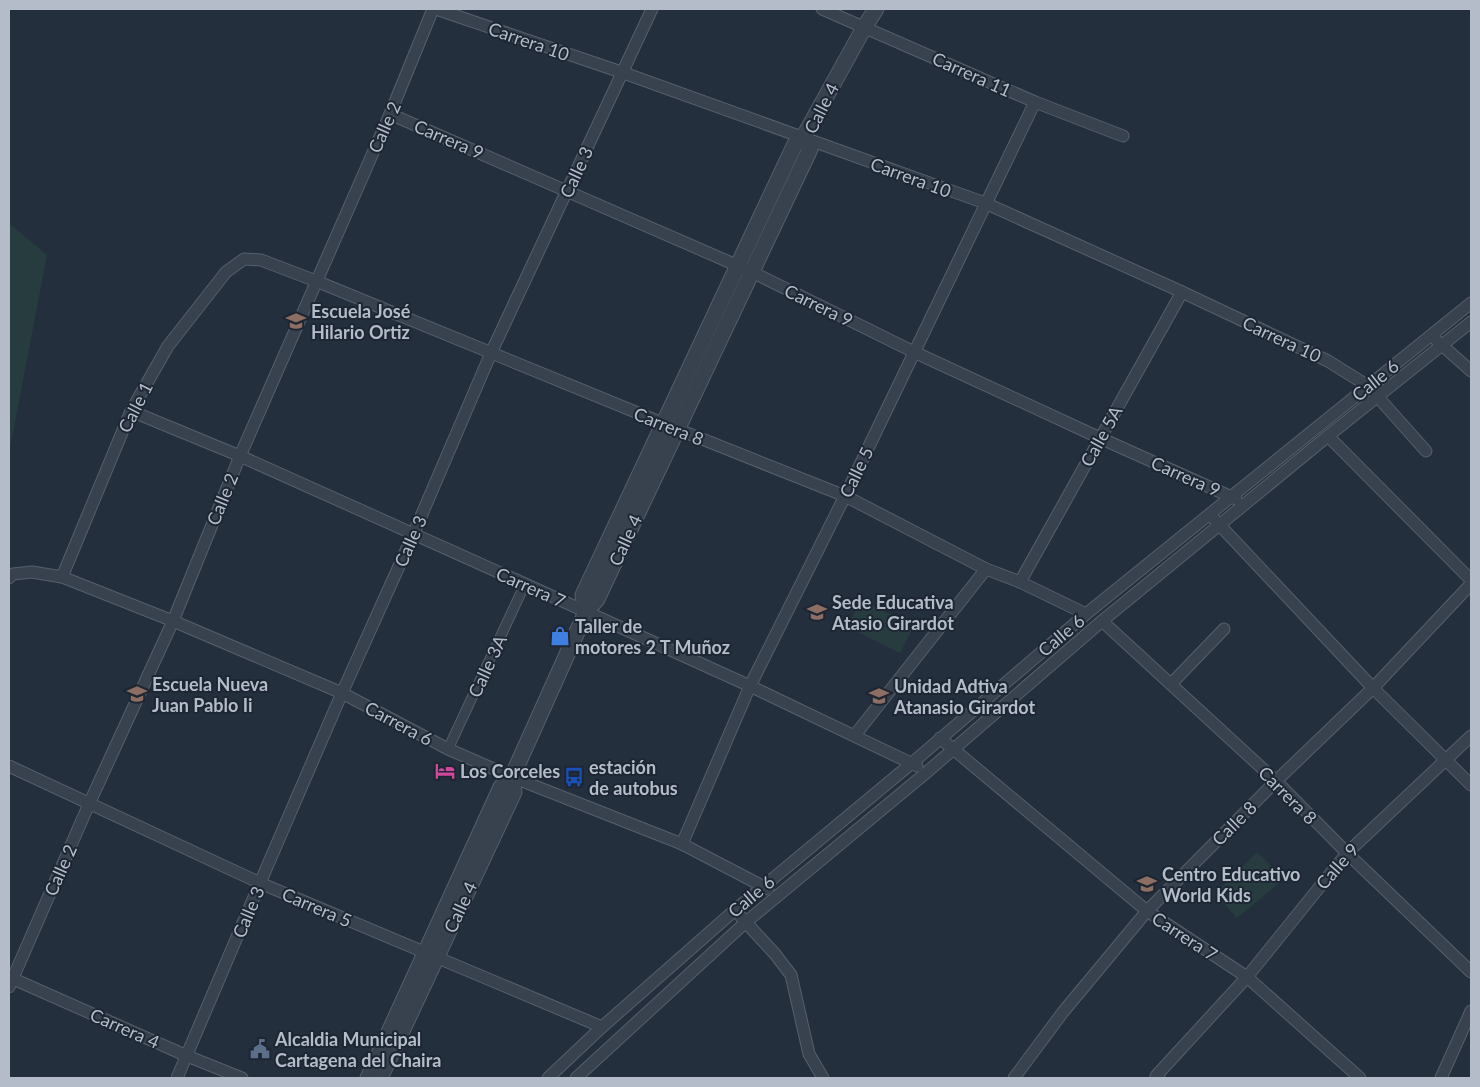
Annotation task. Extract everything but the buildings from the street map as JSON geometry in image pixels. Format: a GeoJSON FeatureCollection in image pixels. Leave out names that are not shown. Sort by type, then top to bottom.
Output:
{"type":"FeatureCollection","features":[{"type":"Feature","properties":{"kind":"street","name":"Carrera 10"},"geometry":{"type":"LineString","coordinates":[[434,9],[621,72],[985,203],[1182,292],[1328,361],[1368,386]]}},
{"type":"Feature","properties":{"kind":"street","name":"Calle 2"},"geometry":{"type":"LineString","coordinates":[[10,981],[173,621],[240,456],[434,9]]}},
{"type":"Feature","properties":{"kind":"street","name":"Calle 3"},"geometry":{"type":"LineString","coordinates":[[177,1078],[490,353],[652,9]]}},
{"type":"Feature","properties":{"kind":"street","name":"Carrera 11"},"geometry":{"type":"LineString","coordinates":[[822,9],[1035,102],[1123,136]]}},
{"type":"Feature","properties":{"kind":"street","name":"Calle 4"},"geometry":{"type":"LineString","coordinates":[[670,426],[752,272],[810,149],[803,138],[864,26],[876,9]]}},
{"type":"Feature","properties":{"kind":"street","name":"Calle 5"},"geometry":{"type":"LineString","coordinates":[[682,844],[750,686],[845,496],[1035,102]]}},
{"type":"Feature","properties":{"kind":"street","name":"Carrera 9"},"geometry":{"type":"LineString","coordinates":[[390,114],[568,190],[752,272],[914,352],[1231,496],[1244,504]]}},
{"type":"Feature","properties":{"kind":"street"},"geometry":{"type":"LineString","coordinates":[[586,612],[583,595],[670,426],[738,266],[795,144],[803,138]]}},
{"type":"Feature","properties":{"kind":"street","name":"Carrera 8"},"geometry":{"type":"LineString","coordinates":[[244,259],[261,260],[316,281],[845,496],[986,569],[1020,582],[1086,614]]}},
{"type":"Feature","properties":{"kind":"street","name":"Calle 1"},"geometry":{"type":"LineString","coordinates":[[62,577],[131,411],[168,346],[226,272],[244,259]]}},
{"type":"Feature","properties":{"kind":"street","name":"Calle 5A"},"geometry":{"type":"LineString","coordinates":[[1020,582],[1182,292]]}},
{"type":"Feature","properties":{"kind":"street","name":"Calle 6"},"geometry":{"type":"LineString","coordinates":[[548,1078],[602,1027],[735,910],[912,763],[1086,614],[1471,303]]}},
{"type":"Feature","properties":{"kind":"street","name":"Calle 6"},"geometry":{"type":"LineString","coordinates":[[576,1078],[746,922],[927,772],[1102,620],[1471,322]]}},
{"type":"Feature","properties":{"kind":"street"},"geometry":{"type":"LineString","coordinates":[[1430,336],[1471,371]]}},
{"type":"Feature","properties":{"kind":"street"},"geometry":{"type":"LineString","coordinates":[[1377,396],[1426,450]]}},
{"type":"Feature","properties":{"kind":"street","name":"Carrera 7"},"geometry":{"type":"LineString","coordinates":[[131,411],[240,456],[526,584],[750,686],[912,763],[927,772]]}},
{"type":"Feature","properties":{"kind":"street"},"geometry":{"type":"LineString","coordinates":[[1328,436],[1471,580]]}},
{"type":"Feature","properties":{"kind":"street","name":"Carrera 9"},"geometry":{"type":"LineString","coordinates":[[1209,515],[1373,688],[1471,785]]}},
{"type":"Feature","properties":{"kind":"street"},"geometry":{"type":"LineString","coordinates":[[855,736],[986,569]]}},
{"type":"Feature","properties":{"kind":"street","name":"Carrera 6"},"geometry":{"type":"LineString","coordinates":[[11,576],[32,572],[62,577],[173,621],[342,693],[448,749],[512,777],[682,844],[778,895]]}},
{"type":"Feature","properties":{"kind":"street","name":"Calle 3A"},"geometry":{"type":"LineString","coordinates":[[448,749],[526,584]]}},
{"type":"Feature","properties":{"kind":"street","name":"Calle 8"},"geometry":{"type":"LineString","coordinates":[[1014,1078],[1063,1012],[1147,911],[1276,781],[1373,688],[1471,584]]}},
{"type":"Feature","properties":{"kind":"street","name":"Calle 4"},"geometry":{"type":"LineString","coordinates":[[380,1078],[430,956],[514,792],[512,777],[586,612]]}},
{"type":"Feature","properties":{"kind":"street","name":"Carrera 8"},"geometry":{"type":"LineString","coordinates":[[1102,620],[1276,781],[1346,853],[1471,972]]}},
{"type":"Feature","properties":{"kind":"street"},"geometry":{"type":"LineString","coordinates":[[1171,684],[1224,630]]}},
{"type":"Feature","properties":{"kind":"street","name":"Calle 9"},"geometry":{"type":"LineString","coordinates":[[1158,1077],[1247,977],[1346,853],[1471,736]]}},
{"type":"Feature","properties":{"kind":"street","name":"Carrera 7"},"geometry":{"type":"LineString","coordinates":[[940,738],[1147,911],[1247,977],[1360,1078]]}},
{"type":"Feature","properties":{"kind":"street","name":"Carrera 5"},"geometry":{"type":"LineString","coordinates":[[9,766],[260,883],[602,1027]]}},
{"type":"Feature","properties":{"kind":"street"},"geometry":{"type":"LineString","coordinates":[[735,910],[775,954],[791,975],[809,1054],[822,1078]]}},
{"type":"Feature","properties":{"kind":"street"},"geometry":{"type":"LineString","coordinates":[[368,1078],[430,956]]}},
{"type":"Feature","properties":{"kind":"street","name":"Carrera 4"},"geometry":{"type":"LineString","coordinates":[[10,981],[242,1078]]}},
{"type":"Feature","properties":{"kind":"street"},"geometry":{"type":"LineString","coordinates":[[1441,1078],[1471,1011]]}},
{"type":"Feature","properties":{"kind":"green space"},"geometry":{"type":"Polygon","coordinates":[[[10,224],[47,255],[9,453],[9,227],[10,224]]]}},
{"type":"Feature","properties":{"kind":"green space"},"geometry":{"type":"Polygon","coordinates":[[[861,600],[914,626],[900,653],[847,627],[861,600]]]}},
{"type":"Feature","properties":{"kind":"green space"},"geometry":{"type":"Polygon","coordinates":[[[1257,852],[1284,879],[1237,918],[1215,893],[1257,852]]]}},
{"type":"Feature","properties":{"kind":"place","name":"Escuela José Hilario Ortiz"},"geometry":{"type":"Point","coordinates":[296,321]}},
{"type":"Feature","properties":{"kind":"place","name":"Sede Educativa Atasio Girardot"},"geometry":{"type":"Point","coordinates":[817,612]}},
{"type":"Feature","properties":{"kind":"place","name":"Taller de motores 2 T Muñoz"},"geometry":{"type":"Point","coordinates":[560,636]}},
{"type":"Feature","properties":{"kind":"place","name":"Escuela Nueva Juan Pablo Ii"},"geometry":{"type":"Point","coordinates":[137,694]}},
{"type":"Feature","properties":{"kind":"place","name":"Unidad Adtiva Atanasio Girardot"},"geometry":{"type":"Point","coordinates":[879,696]}},
{"type":"Feature","properties":{"kind":"place","name":"Los Corceles"},"geometry":{"type":"Point","coordinates":[445,771]}},
{"type":"Feature","properties":{"kind":"place","name":"estación de autobus"},"geometry":{"type":"Point","coordinates":[574,777]}},
{"type":"Feature","properties":{"kind":"place","name":"Centro Educativo World Kids"},"geometry":{"type":"Point","coordinates":[1147,884]}},
{"type":"Feature","properties":{"kind":"place","name":"Alcaldia Municipal Cartagena del Chaira"},"geometry":{"type":"Point","coordinates":[260,1049]}}]}
